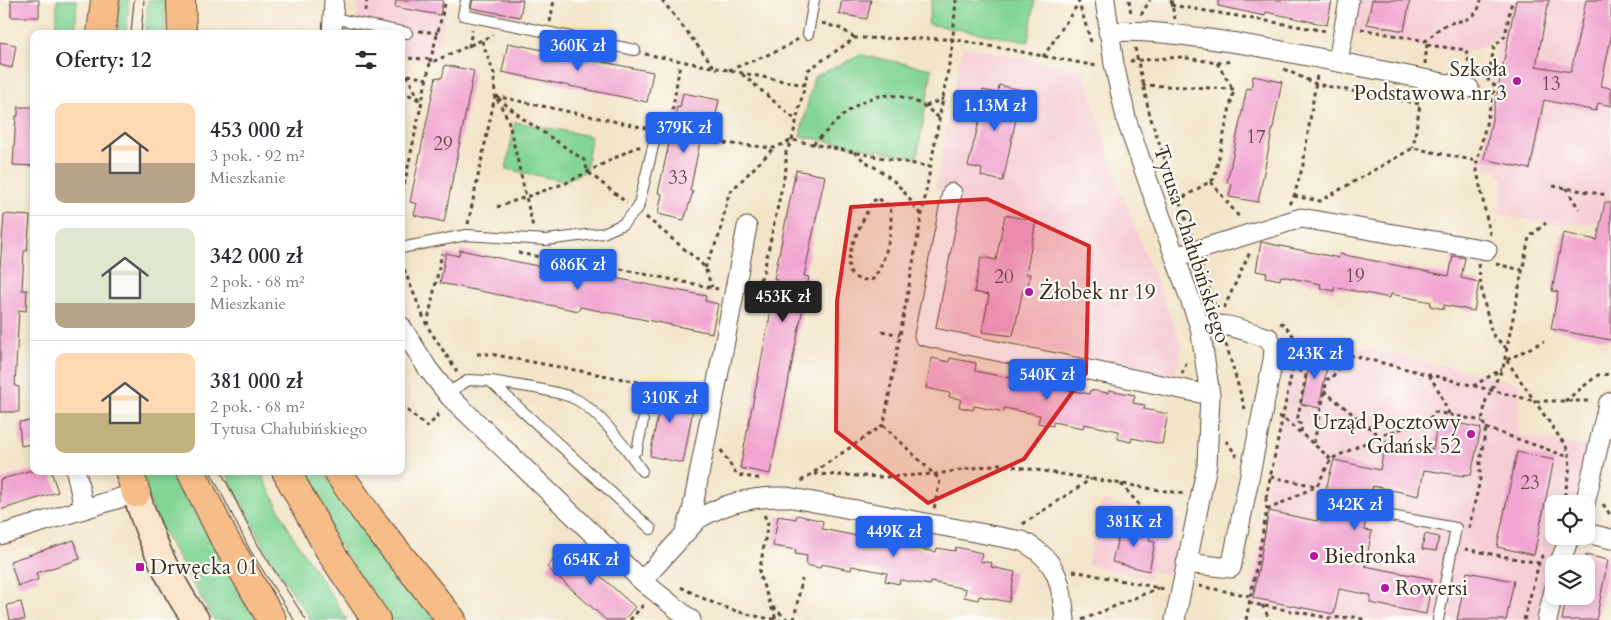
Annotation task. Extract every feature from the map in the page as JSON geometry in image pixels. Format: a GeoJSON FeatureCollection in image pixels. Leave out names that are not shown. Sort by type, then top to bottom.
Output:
{"type":"FeatureCollection","features":[{"type":"Feature","properties":{"kind":"main road"},"geometry":{"type":"LineString","coordinates":[[101,30],[104,0]]}},
{"type":"Feature","properties":{"kind":"main road"},"geometry":{"type":"LineString","coordinates":[[181,0],[182,30]]}},
{"type":"Feature","properties":{"kind":"main road"},"geometry":{"type":"LineString","coordinates":[[193,475],[224,538],[272,620]]}},
{"type":"Feature","properties":{"kind":"main road"},"geometry":{"type":"LineString","coordinates":[[288,475],[331,553],[376,620]]}},
{"type":"Feature","properties":{"kind":"main road"},"geometry":{"type":"LineString","coordinates":[[339,475],[371,520],[452,620]]}},
{"type":"Feature","properties":{"kind":"street","name":"Tytusa Chałubińskiego"},"geometry":{"type":"LineString","coordinates":[[1105,0],[1108,32],[1102,62],[1127,122],[1200,327],[1210,395],[1208,465],[1175,620]]}},
{"type":"Feature","properties":{"kind":"street"},"geometry":{"type":"LineString","coordinates":[[1329,60],[1349,0]]}},
{"type":"Feature","properties":{"kind":"street"},"geometry":{"type":"LineString","coordinates":[[1108,32],[1133,30],[1202,38],[1329,60],[1468,88]]}},
{"type":"Feature","properties":{"kind":"street"},"geometry":{"type":"LineString","coordinates":[[952,193],[924,336],[1210,395]]}},
{"type":"Feature","properties":{"kind":"street"},"geometry":{"type":"LineString","coordinates":[[1175,257],[1301,218],[1482,256]]}},
{"type":"Feature","properties":{"kind":"street"},"geometry":{"type":"LineString","coordinates":[[684,535],[692,511],[747,227]]}},
{"type":"Feature","properties":{"kind":"street"},"geometry":{"type":"LineString","coordinates":[[1186,563],[1232,568],[1274,349],[1269,338],[1221,324],[1200,327]]}},
{"type":"Feature","properties":{"kind":"street"},"geometry":{"type":"LineString","coordinates":[[405,332],[428,369],[447,393],[642,580],[691,620]]}},
{"type":"Feature","properties":{"kind":"street"},"geometry":{"type":"LineString","coordinates":[[1587,495],[1608,404],[1611,402]]}},
{"type":"Feature","properties":{"kind":"street"},"geometry":{"type":"LineString","coordinates":[[77,475],[84,509]]}},
{"type":"Feature","properties":{"kind":"street"},"geometry":{"type":"LineString","coordinates":[[0,535],[84,509],[133,482],[148,533],[162,563],[196,620]]}},
{"type":"Feature","properties":{"kind":"street"},"geometry":{"type":"LineString","coordinates":[[642,580],[698,519],[730,504],[753,498],[786,497],[1022,541],[1036,549],[1054,568],[1065,620]]}},
{"type":"Feature","properties":{"kind":"street"},"geometry":{"type":"LineString","coordinates":[[1595,535],[1611,539]]}},
{"type":"Feature","properties":{"kind":"street"},"geometry":{"type":"LineString","coordinates":[[1555,555],[1564,545]]}},
{"type":"Feature","properties":{"kind":"street"},"geometry":{"type":"LineString","coordinates":[[1547,620],[1550,605]]}},
{"type":"Feature","properties":{"kind":"lane"},"geometry":{"type":"LineString","coordinates":[[466,0],[463,15],[636,50]]}},
{"type":"Feature","properties":{"kind":"lane"},"geometry":{"type":"LineString","coordinates":[[808,34],[814,0]]}},
{"type":"Feature","properties":{"kind":"lane"},"geometry":{"type":"LineString","coordinates":[[333,17],[393,30]]}},
{"type":"Feature","properties":{"kind":"lane"},"geometry":{"type":"LineString","coordinates":[[405,247],[466,235],[537,239],[603,233],[623,224],[637,209],[657,130]]}},
{"type":"Feature","properties":{"kind":"lane"},"geometry":{"type":"LineString","coordinates":[[447,393],[463,383],[480,379],[558,394],[582,403],[631,455],[642,471]]}},
{"type":"Feature","properties":{"kind":"lane"},"geometry":{"type":"LineString","coordinates":[[490,381],[651,529]]}},
{"type":"Feature","properties":{"kind":"lane"},"geometry":{"type":"LineString","coordinates":[[631,455],[637,450],[643,421]]}},
{"type":"Feature","properties":{"kind":"lane"},"geometry":{"type":"LineString","coordinates":[[1380,514],[1456,528],[1438,620]]}},
{"type":"Feature","properties":{"kind":"path"},"geometry":{"type":"LineString","coordinates":[[366,6],[367,0]]}},
{"type":"Feature","properties":{"kind":"path"},"geometry":{"type":"LineString","coordinates":[[405,182],[421,101],[446,0]]}},
{"type":"Feature","properties":{"kind":"path"},"geometry":{"type":"LineString","coordinates":[[548,32],[554,0]]}},
{"type":"Feature","properties":{"kind":"path"},"geometry":{"type":"LineString","coordinates":[[662,0],[715,68]]}},
{"type":"Feature","properties":{"kind":"path"},"geometry":{"type":"LineString","coordinates":[[795,482],[814,474],[882,424],[943,100],[956,0]]}},
{"type":"Feature","properties":{"kind":"path"},"geometry":{"type":"LineString","coordinates":[[1129,0],[1142,85],[1217,312]]}},
{"type":"Feature","properties":{"kind":"path"},"geometry":{"type":"LineString","coordinates":[[1361,19],[1359,28],[1425,41],[1441,27],[1462,22],[1472,16],[1481,0]]}},
{"type":"Feature","properties":{"kind":"path"},"geometry":{"type":"LineString","coordinates":[[1507,349],[1492,334],[1483,298],[1482,256],[1490,235],[1477,161],[1495,86],[1488,80],[1494,47],[1505,36],[1512,0]]}},
{"type":"Feature","properties":{"kind":"path"},"geometry":{"type":"LineString","coordinates":[[1043,56],[1078,2]]}},
{"type":"Feature","properties":{"kind":"path"},"geometry":{"type":"LineString","coordinates":[[1078,2],[1094,48]]}},
{"type":"Feature","properties":{"kind":"path"},"geometry":{"type":"LineString","coordinates":[[1172,5],[1331,32]]}},
{"type":"Feature","properties":{"kind":"path"},"geometry":{"type":"LineString","coordinates":[[818,20],[823,24],[842,29],[855,38],[952,39],[1043,56],[1102,62],[1181,57],[1217,63],[1230,62],[1236,59]]}},
{"type":"Feature","properties":{"kind":"path"},"geometry":{"type":"LineString","coordinates":[[405,58],[431,61],[482,41],[510,25]]}},
{"type":"Feature","properties":{"kind":"path"},"geometry":{"type":"LineString","coordinates":[[427,31],[438,33]]}},
{"type":"Feature","properties":{"kind":"path"},"geometry":{"type":"LineString","coordinates":[[728,71],[780,50],[808,34]]}},
{"type":"Feature","properties":{"kind":"path"},"geometry":{"type":"LineString","coordinates":[[510,252],[591,263],[748,295],[763,275],[786,168],[786,152],[792,140],[808,70],[855,38]]}},
{"type":"Feature","properties":{"kind":"path"},"geometry":{"type":"LineString","coordinates":[[1427,39],[1427,46],[1466,50],[1470,67],[1501,74]]}},
{"type":"Feature","properties":{"kind":"path"},"geometry":{"type":"LineString","coordinates":[[427,326],[443,248],[464,244],[495,96],[494,74],[482,41]]}},
{"type":"Feature","properties":{"kind":"path"},"geometry":{"type":"LineString","coordinates":[[636,50],[680,63],[804,85]]}},
{"type":"Feature","properties":{"kind":"path"},"geometry":{"type":"LineString","coordinates":[[1289,200],[1294,196],[1303,165],[1316,84],[1329,60]]}},
{"type":"Feature","properties":{"kind":"path"},"geometry":{"type":"LineString","coordinates":[[669,132],[680,63]]}},
{"type":"Feature","properties":{"kind":"path"},"geometry":{"type":"LineString","coordinates":[[1179,200],[1214,179],[1234,89],[1217,63]]}},
{"type":"Feature","properties":{"kind":"path"},"geometry":{"type":"LineString","coordinates":[[1280,65],[1286,72],[1316,84],[1420,104],[1413,148]]}},
{"type":"Feature","properties":{"kind":"path"},"geometry":{"type":"LineString","coordinates":[[405,72],[421,101]]}},
{"type":"Feature","properties":{"kind":"path"},"geometry":{"type":"LineString","coordinates":[[742,73],[796,121]]}},
{"type":"Feature","properties":{"kind":"path"},"geometry":{"type":"LineString","coordinates":[[407,75],[427,79]]}},
{"type":"Feature","properties":{"kind":"path"},"geometry":{"type":"LineString","coordinates":[[1142,85],[1234,89]]}},
{"type":"Feature","properties":{"kind":"path"},"geometry":{"type":"LineString","coordinates":[[405,94],[421,101]]}},
{"type":"Feature","properties":{"kind":"path"},"geometry":{"type":"LineString","coordinates":[[813,144],[861,102],[878,97],[899,96],[926,106],[939,119]]}},
{"type":"Feature","properties":{"kind":"path"},"geometry":{"type":"LineString","coordinates":[[537,239],[508,119],[496,97],[522,118],[584,160],[588,172],[637,209],[705,268],[713,288]]}},
{"type":"Feature","properties":{"kind":"path"},"geometry":{"type":"LineString","coordinates":[[926,106],[943,100]]}},
{"type":"Feature","properties":{"kind":"path"},"geometry":{"type":"LineString","coordinates":[[792,140],[930,167]]}},
{"type":"Feature","properties":{"kind":"path"},"geometry":{"type":"LineString","coordinates":[[497,207],[566,183],[636,146],[651,149]]}},
{"type":"Feature","properties":{"kind":"path"},"geometry":{"type":"LineString","coordinates":[[705,268],[718,236],[729,193],[774,148]]}},
{"type":"Feature","properties":{"kind":"path"},"geometry":{"type":"LineString","coordinates":[[1294,196],[1320,201],[1413,148],[1477,161]]}},
{"type":"Feature","properties":{"kind":"path"},"geometry":{"type":"LineString","coordinates":[[854,152],[864,162],[888,176],[902,189],[921,216]]}},
{"type":"Feature","properties":{"kind":"path"},"geometry":{"type":"LineString","coordinates":[[1211,182],[1256,238],[1225,307]]}},
{"type":"Feature","properties":{"kind":"path"},"geometry":{"type":"LineString","coordinates":[[1553,186],[1608,195]]}},
{"type":"Feature","properties":{"kind":"path"},"geometry":{"type":"LineString","coordinates":[[1565,187],[1579,209]]}},
{"type":"Feature","properties":{"kind":"path"},"geometry":{"type":"LineString","coordinates":[[879,198],[890,206],[892,215],[888,238],[879,272],[873,279],[858,280],[852,276],[849,269],[848,256],[872,202],[879,198]]}},
{"type":"Feature","properties":{"kind":"path"},"geometry":{"type":"LineString","coordinates":[[1469,532],[1480,480],[1480,462],[1486,428],[1482,421],[1490,390],[1503,368],[1506,358],[1530,237],[1546,223]]}},
{"type":"Feature","properties":{"kind":"path"},"geometry":{"type":"LineString","coordinates":[[1482,256],[1485,262],[1522,270]]}},
{"type":"Feature","properties":{"kind":"path"},"geometry":{"type":"LineString","coordinates":[[405,272],[427,326],[463,383]]}},
{"type":"Feature","properties":{"kind":"path"},"geometry":{"type":"LineString","coordinates":[[882,331],[900,335]]}},
{"type":"Feature","properties":{"kind":"path"},"geometry":{"type":"LineString","coordinates":[[1224,336],[1244,408],[1262,414],[1282,417],[1331,459]]}},
{"type":"Feature","properties":{"kind":"path"},"geometry":{"type":"LineString","coordinates":[[1506,358],[1544,341]]}},
{"type":"Feature","properties":{"kind":"path"},"geometry":{"type":"LineString","coordinates":[[1266,498],[1298,342],[1535,402],[1590,401]]}},
{"type":"Feature","properties":{"kind":"path"},"geometry":{"type":"LineString","coordinates":[[477,354],[490,354],[698,393],[716,386]]}},
{"type":"Feature","properties":{"kind":"path"},"geometry":{"type":"LineString","coordinates":[[1314,444],[1326,379],[1331,379],[1348,354]]}},
{"type":"Feature","properties":{"kind":"path"},"geometry":{"type":"LineString","coordinates":[[1176,388],[1189,356]]}},
{"type":"Feature","properties":{"kind":"path"},"geometry":{"type":"LineString","coordinates":[[1506,358],[1569,450],[1571,467],[1565,495]]}},
{"type":"Feature","properties":{"kind":"path"},"geometry":{"type":"LineString","coordinates":[[1292,365],[1306,376],[1297,422],[1302,425],[1300,432]]}},
{"type":"Feature","properties":{"kind":"path"},"geometry":{"type":"LineString","coordinates":[[1473,386],[1503,368]]}},
{"type":"Feature","properties":{"kind":"path"},"geometry":{"type":"LineString","coordinates":[[1565,401],[1598,375],[1611,374]]}},
{"type":"Feature","properties":{"kind":"path"},"geometry":{"type":"LineString","coordinates":[[1428,375],[1440,393],[1450,414]]}},
{"type":"Feature","properties":{"kind":"path"},"geometry":{"type":"LineString","coordinates":[[1323,390],[1380,436]]}},
{"type":"Feature","properties":{"kind":"path"},"geometry":{"type":"LineString","coordinates":[[405,408],[428,427]]}},
{"type":"Feature","properties":{"kind":"path"},"geometry":{"type":"LineString","coordinates":[[1246,620],[1267,510],[1317,486],[1331,459],[1380,436],[1429,419],[1435,412],[1482,421]]}},
{"type":"Feature","properties":{"kind":"path"},"geometry":{"type":"LineString","coordinates":[[882,424],[936,474],[940,480],[936,499]]}},
{"type":"Feature","properties":{"kind":"path"},"geometry":{"type":"LineString","coordinates":[[1486,428],[1569,457]]}},
{"type":"Feature","properties":{"kind":"path"},"geometry":{"type":"LineString","coordinates":[[1220,434],[1236,456],[1271,477],[1317,486]]}},
{"type":"Feature","properties":{"kind":"path"},"geometry":{"type":"LineString","coordinates":[[719,446],[768,522],[759,574],[776,620]]}},
{"type":"Feature","properties":{"kind":"path"},"geometry":{"type":"LineString","coordinates":[[814,474],[884,477],[936,474],[999,464],[1190,495]]}},
{"type":"Feature","properties":{"kind":"path"},"geometry":{"type":"LineString","coordinates":[[737,475],[772,480]]}},
{"type":"Feature","properties":{"kind":"path"},"geometry":{"type":"LineString","coordinates":[[1021,525],[1091,479]]}},
{"type":"Feature","properties":{"kind":"path"},"geometry":{"type":"LineString","coordinates":[[1120,484],[1143,509]]}},
{"type":"Feature","properties":{"kind":"path"},"geometry":{"type":"LineString","coordinates":[[1460,553],[1465,549],[1467,540]]}},
{"type":"Feature","properties":{"kind":"path"},"geometry":{"type":"LineString","coordinates":[[1465,549],[1539,563],[1545,560]]}},
{"type":"Feature","properties":{"kind":"path"},"geometry":{"type":"LineString","coordinates":[[1524,620],[1539,563]]}},
{"type":"Feature","properties":{"kind":"path"},"geometry":{"type":"LineString","coordinates":[[654,565],[666,579],[715,606],[751,616],[780,620]]}},
{"type":"Feature","properties":{"kind":"path"},"geometry":{"type":"LineString","coordinates":[[1054,568],[1169,589]]}},
{"type":"Feature","properties":{"kind":"path"},"geometry":{"type":"LineString","coordinates":[[794,620],[802,579]]}},
{"type":"Feature","properties":{"kind":"path"},"geometry":{"type":"LineString","coordinates":[[1203,587],[1250,596]]}},
{"type":"Feature","properties":{"kind":"path"},"geometry":{"type":"LineString","coordinates":[[1082,620],[1159,588]]}},
{"type":"Feature","properties":{"kind":"path"},"geometry":{"type":"LineString","coordinates":[[630,620],[648,600]]}},
{"type":"Feature","properties":{"kind":"path"},"geometry":{"type":"LineString","coordinates":[[1249,603],[1329,618],[1366,620]]}},
{"type":"Feature","properties":{"kind":"path"},"geometry":{"type":"LineString","coordinates":[[771,605],[788,620]]}},
{"type":"Feature","properties":{"kind":"path"},"geometry":{"type":"LineString","coordinates":[[1262,605],[1270,620]]}},
{"type":"Feature","properties":{"kind":"path"},"geometry":{"type":"LineString","coordinates":[[766,619],[772,609]]}},
{"type":"Feature","properties":{"kind":"highlighted area"},"geometry":{"type":"Polygon","coordinates":[[[987,199],[1089,246],[1086,373],[1024,459],[928,503],[836,431],[837,301],[851,207],[987,199]]]}},
{"type":"Feature","properties":{"kind":"shaded area"},"geometry":{"type":"Polygon","coordinates":[[[357,0],[448,0],[435,58],[427,61],[405,56],[405,30],[357,30],[357,0]]]}},
{"type":"Feature","properties":{"kind":"shaded area"},"geometry":{"type":"Polygon","coordinates":[[[1355,0],[1611,0],[1611,225],[1601,223],[1551,224],[1499,214],[1503,180],[1497,170],[1478,166],[1495,88],[1489,86],[1499,38],[1496,37],[1495,41],[1465,53],[1427,48],[1349,32],[1355,0]]]}},
{"type":"Feature","properties":{"kind":"shaded area"},"geometry":{"type":"Polygon","coordinates":[[[963,46],[1084,71],[1119,188],[1182,345],[1175,376],[943,329],[936,317],[959,194],[935,189],[963,46]]]}},
{"type":"Feature","properties":{"kind":"shaded area"},"geometry":{"type":"Polygon","coordinates":[[[1297,333],[1520,383],[1518,435],[1587,447],[1576,495],[1545,495],[1545,545],[1553,545],[1552,549],[1573,554],[1574,549],[1611,555],[1599,620],[1365,620],[1353,618],[1326,620],[1254,606],[1249,603],[1266,510],[1266,494],[1297,333]]]}},
{"type":"Feature","properties":{"kind":"shaded area"},"geometry":{"type":"Polygon","coordinates":[[[1102,501],[1181,519],[1168,575],[1151,571],[1149,579],[1087,565],[1102,501]]]}},
{"type":"Feature","properties":{"kind":"green space"},"geometry":{"type":"Polygon","coordinates":[[[57,0],[77,0],[75,30],[56,30],[57,0]]]}},
{"type":"Feature","properties":{"kind":"green space"},"geometry":{"type":"Polygon","coordinates":[[[119,0],[129,0],[126,30],[118,30],[119,0]]]}},
{"type":"Feature","properties":{"kind":"green space"},"geometry":{"type":"Polygon","coordinates":[[[148,0],[165,0],[165,30],[145,30],[148,0]]]}},
{"type":"Feature","properties":{"kind":"green space"},"geometry":{"type":"Polygon","coordinates":[[[932,0],[1035,0],[1028,42],[928,24],[932,0]]]}},
{"type":"Feature","properties":{"kind":"green space"},"geometry":{"type":"Polygon","coordinates":[[[861,55],[932,69],[917,158],[800,136],[814,77],[861,55]]]}},
{"type":"Feature","properties":{"kind":"green space"},"geometry":{"type":"Polygon","coordinates":[[[515,122],[591,136],[586,171],[564,181],[506,169],[515,122]]]}},
{"type":"Feature","properties":{"kind":"green space"},"geometry":{"type":"Polygon","coordinates":[[[139,475],[180,475],[224,566],[257,620],[214,620],[162,530],[139,475]]]}},
{"type":"Feature","properties":{"kind":"green space"},"geometry":{"type":"Polygon","coordinates":[[[227,475],[262,475],[291,533],[347,620],[311,620],[270,558],[227,475]]]}},
{"type":"Feature","properties":{"kind":"green space"},"geometry":{"type":"Polygon","coordinates":[[[300,475],[325,475],[350,511],[437,620],[391,620],[346,556],[300,475]]]}},
{"type":"Feature","properties":{"kind":"building"},"geometry":{"type":"Polygon","coordinates":[[[11,0],[39,0],[39,17],[11,17],[11,0]]]}},
{"type":"Feature","properties":{"kind":"building"},"geometry":{"type":"Polygon","coordinates":[[[396,0],[443,0],[440,15],[395,7],[396,0]]]}},
{"type":"Feature","properties":{"kind":"building"},"geometry":{"type":"Polygon","coordinates":[[[473,0],[523,0],[520,17],[471,8],[473,0]]]}},
{"type":"Feature","properties":{"kind":"building"},"geometry":{"type":"Polygon","coordinates":[[[842,0],[871,0],[867,19],[839,14],[842,0]]]}},
{"type":"Feature","properties":{"kind":"building"},"geometry":{"type":"Polygon","coordinates":[[[1218,0],[1332,0],[1327,25],[1266,12],[1265,16],[1218,6],[1218,0]]]}},
{"type":"Feature","properties":{"kind":"building"},"geometry":{"type":"Polygon","coordinates":[[[1372,0],[1410,0],[1404,31],[1367,24],[1372,0]]]}},
{"type":"Feature","properties":{"kind":"building"},"geometry":{"type":"Polygon","coordinates":[[[1516,0],[1549,0],[1536,66],[1571,72],[1586,0],[1611,0],[1611,38],[1601,86],[1611,88],[1611,106],[1598,103],[1596,111],[1544,100],[1530,169],[1484,159],[1516,0]]]}},
{"type":"Feature","properties":{"kind":"building"},"geometry":{"type":"Polygon","coordinates":[[[0,42],[16,45],[12,68],[0,65],[0,42]]]}},
{"type":"Feature","properties":{"kind":"building"},"geometry":{"type":"Polygon","coordinates":[[[508,43],[653,72],[647,102],[502,72],[508,43]]]}},
{"type":"Feature","properties":{"kind":"building"},"geometry":{"type":"Polygon","coordinates":[[[445,65],[474,71],[444,222],[414,215],[417,204],[410,202],[436,77],[442,78],[445,65]]]}},
{"type":"Feature","properties":{"kind":"building"},"geometry":{"type":"Polygon","coordinates":[[[1253,76],[1282,82],[1258,202],[1229,197],[1232,184],[1227,183],[1247,88],[1251,89],[1253,76]]]}},
{"type":"Feature","properties":{"kind":"building"},"geometry":{"type":"Polygon","coordinates":[[[999,85],[1022,90],[1003,181],[981,176],[982,169],[968,166],[981,114],[978,114],[983,90],[998,93],[999,85]]]}},
{"type":"Feature","properties":{"kind":"building"},"geometry":{"type":"Polygon","coordinates":[[[683,93],[719,100],[714,125],[704,123],[690,191],[693,192],[684,220],[658,214],[662,194],[658,193],[677,107],[680,108],[683,93]]]}},
{"type":"Feature","properties":{"kind":"building"},"geometry":{"type":"Polygon","coordinates":[[[18,107],[30,107],[30,166],[13,165],[16,116],[18,116],[18,107]]]}},
{"type":"Feature","properties":{"kind":"building"},"geometry":{"type":"Polygon","coordinates":[[[796,170],[825,176],[804,276],[809,277],[770,474],[740,468],[777,280],[774,279],[796,170]]]}},
{"type":"Feature","properties":{"kind":"building"},"geometry":{"type":"Polygon","coordinates":[[[1605,202],[1611,203],[1611,340],[1551,329],[1558,292],[1552,291],[1563,233],[1597,240],[1605,202]]]}},
{"type":"Feature","properties":{"kind":"building"},"geometry":{"type":"Polygon","coordinates":[[[4,214],[30,216],[27,251],[24,251],[22,290],[27,290],[26,311],[19,310],[15,386],[19,387],[19,412],[0,412],[0,268],[4,214]]]}},
{"type":"Feature","properties":{"kind":"building"},"geometry":{"type":"Polygon","coordinates":[[[1005,215],[1036,221],[1026,274],[1030,274],[1027,291],[1023,290],[1013,336],[982,332],[989,295],[974,292],[981,257],[996,260],[1005,215]]]}},
{"type":"Feature","properties":{"kind":"building"},"geometry":{"type":"Polygon","coordinates":[[[1261,242],[1339,258],[1340,254],[1449,276],[1453,256],[1465,258],[1461,278],[1479,282],[1474,311],[1444,305],[1444,309],[1430,306],[1431,302],[1391,294],[1390,298],[1334,287],[1334,291],[1320,288],[1321,284],[1281,276],[1280,280],[1266,277],[1267,273],[1256,271],[1261,242]]]}},
{"type":"Feature","properties":{"kind":"building"},"geometry":{"type":"Polygon","coordinates":[[[460,250],[610,281],[610,277],[706,296],[705,301],[718,304],[712,333],[580,307],[579,311],[440,283],[446,253],[459,256],[460,250]]]}},
{"type":"Feature","properties":{"kind":"building"},"geometry":{"type":"Polygon","coordinates":[[[1312,352],[1329,356],[1319,408],[1301,404],[1312,352]]]}},
{"type":"Feature","properties":{"kind":"building"},"geometry":{"type":"Polygon","coordinates":[[[932,358],[949,362],[950,358],[976,363],[975,371],[1010,378],[1011,374],[1028,378],[1029,374],[1055,379],[1054,387],[1089,394],[1090,390],[1108,393],[1109,390],[1135,395],[1133,403],[1145,405],[1144,409],[1168,414],[1162,444],[1132,438],[1131,442],[1118,439],[1119,431],[1084,424],[1083,428],[1053,422],[1053,426],[1038,423],[1040,415],[1004,408],[1004,412],[974,406],[973,410],[959,407],[961,399],[949,397],[950,393],[926,388],[932,358]]]}},
{"type":"Feature","properties":{"kind":"building"},"geometry":{"type":"Polygon","coordinates":[[[648,389],[695,398],[683,463],[650,456],[658,414],[643,411],[648,389]]]}},
{"type":"Feature","properties":{"kind":"building"},"geometry":{"type":"Polygon","coordinates":[[[30,421],[30,444],[21,446],[19,422],[30,421]]]}},
{"type":"Feature","properties":{"kind":"building"},"geometry":{"type":"Polygon","coordinates":[[[1446,421],[1481,428],[1471,475],[1464,474],[1464,476],[1424,470],[1419,496],[1373,486],[1364,530],[1372,531],[1365,566],[1432,579],[1426,614],[1370,603],[1371,595],[1339,589],[1334,614],[1253,598],[1269,511],[1317,521],[1334,460],[1380,470],[1386,440],[1433,449],[1436,430],[1444,431],[1446,421]]]}},
{"type":"Feature","properties":{"kind":"building"},"geometry":{"type":"Polygon","coordinates":[[[1517,452],[1554,460],[1547,495],[1545,495],[1534,555],[1497,547],[1517,452]]]}},
{"type":"Feature","properties":{"kind":"building"},"geometry":{"type":"Polygon","coordinates":[[[28,471],[30,471],[30,475],[52,475],[58,492],[0,510],[0,480],[28,471]]]}},
{"type":"Feature","properties":{"kind":"building"},"geometry":{"type":"Polygon","coordinates":[[[797,515],[823,521],[822,529],[857,536],[858,532],[876,535],[876,532],[902,537],[901,545],[936,552],[937,548],[955,551],[956,547],[982,553],[980,561],[992,563],[991,567],[1015,572],[1009,602],[979,596],[978,600],[964,597],[966,589],[931,582],[930,585],[900,580],[899,584],[885,581],[887,573],[852,566],[851,570],[821,564],[820,568],[806,565],[807,556],[795,554],[796,550],[773,546],[778,516],[796,519],[797,515]]]}},
{"type":"Feature","properties":{"kind":"building"},"geometry":{"type":"Polygon","coordinates":[[[1121,524],[1151,531],[1149,541],[1155,542],[1149,571],[1112,562],[1121,524]]]}},
{"type":"Feature","properties":{"kind":"building"},"geometry":{"type":"Polygon","coordinates":[[[1425,534],[1439,537],[1436,551],[1422,549],[1425,534]]]}},
{"type":"Feature","properties":{"kind":"building"},"geometry":{"type":"Polygon","coordinates":[[[74,540],[80,559],[36,573],[38,580],[18,586],[10,561],[74,540]]]}},
{"type":"Feature","properties":{"kind":"building"},"geometry":{"type":"Polygon","coordinates":[[[567,546],[635,607],[624,620],[606,620],[547,567],[567,546]]]}},
{"type":"Feature","properties":{"kind":"building"},"geometry":{"type":"Polygon","coordinates":[[[1595,557],[1608,560],[1596,620],[1562,620],[1565,605],[1595,605],[1595,557]]]}},
{"type":"Feature","properties":{"kind":"building"},"geometry":{"type":"Polygon","coordinates":[[[1467,572],[1514,581],[1506,620],[1457,620],[1467,572]]]}},
{"type":"Feature","properties":{"kind":"building"},"geometry":{"type":"Polygon","coordinates":[[[21,602],[25,620],[10,620],[7,605],[21,602]]]}},
{"type":"Feature","properties":{"kind":"tram line"},"geometry":{"type":"LineString","coordinates":[[131,30],[134,0]]}},
{"type":"Feature","properties":{"kind":"tram line"},"geometry":{"type":"LineString","coordinates":[[141,30],[144,0]]}},
{"type":"Feature","properties":{"kind":"tram line"},"geometry":{"type":"LineString","coordinates":[[212,475],[250,550],[294,620]]}},
{"type":"Feature","properties":{"kind":"tram line"},"geometry":{"type":"LineString","coordinates":[[223,475],[258,545],[306,620]]}},
{"type":"Feature","properties":{"kind":"place","name":"Szkoła Podstawowa nr 3"},"geometry":{"type":"Point","coordinates":[1517,81]}},
{"type":"Feature","properties":{"kind":"place","name":"Żłobek nr 19"},"geometry":{"type":"Point","coordinates":[1029,292]}},
{"type":"Feature","properties":{"kind":"place","name":"Urząd Pocztowy Gdańsk 52"},"geometry":{"type":"Point","coordinates":[1471,434]}},
{"type":"Feature","properties":{"kind":"place","name":"Biedronka"},"geometry":{"type":"Point","coordinates":[1314,556]}},
{"type":"Feature","properties":{"kind":"place","name":"Drwęcka 01"},"geometry":{"type":"Point","coordinates":[140,567]}},
{"type":"Feature","properties":{"kind":"place","name":"Rowersi"},"geometry":{"type":"Point","coordinates":[1385,588]}}]}
